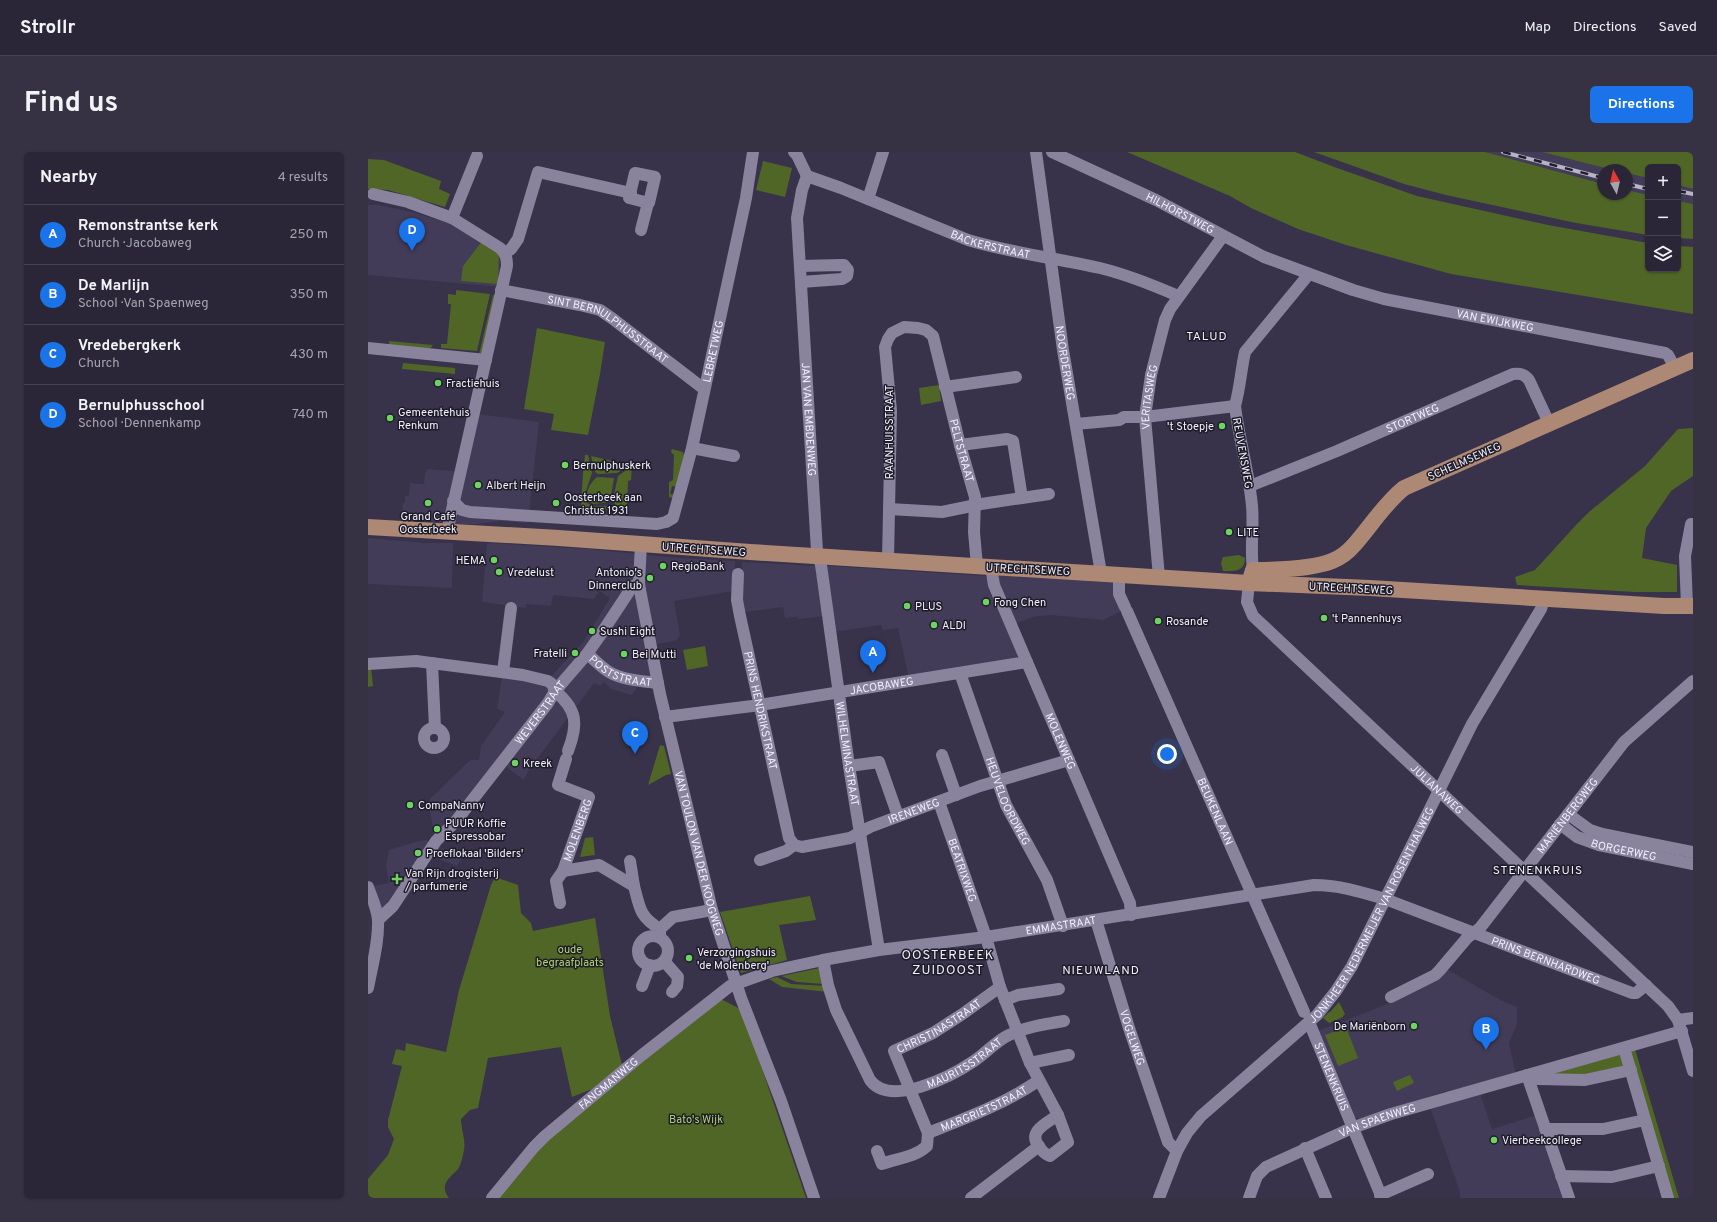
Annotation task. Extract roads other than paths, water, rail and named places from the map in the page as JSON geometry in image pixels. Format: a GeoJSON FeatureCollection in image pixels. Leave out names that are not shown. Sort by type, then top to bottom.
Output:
{"type":"FeatureCollection","features":[{"type":"Feature","properties":{"kind":"main road","name":"SCHELMSEWEG"},"geometry":{"type":"LineString","coordinates":[[1251,576],[1270,570],[1323,564],[1339,558],[1353,546],[1394,496],[1404,488],[1693,360]]}},
{"type":"Feature","properties":{"kind":"main road","name":"UTRECHTSEWEG"},"geometry":{"type":"LineString","coordinates":[[368,527],[551,537],[819,556],[1159,577],[1251,576],[1370,588],[1544,599],[1690,606]]}},
{"type":"Feature","properties":{"kind":"street","name":"LEBRETWEG"},"geometry":{"type":"LineString","coordinates":[[453,501],[462,510],[470,512],[657,524],[666,522],[673,518],[692,448],[746,198],[753,152]]}},
{"type":"Feature","properties":{"kind":"street"},"geometry":{"type":"LineString","coordinates":[[794,152],[797,155],[807,176]]}},
{"type":"Feature","properties":{"kind":"street"},"geometry":{"type":"LineString","coordinates":[[868,199],[883,152]]}},
{"type":"Feature","properties":{"kind":"street","name":"NOORDERWEG"},"geometry":{"type":"LineString","coordinates":[[1036,152],[1062,350],[1101,573]]}},
{"type":"Feature","properties":{"kind":"street","name":"HILHORSTWEG"},"geometry":{"type":"LineString","coordinates":[[1052,152],[1156,200],[1264,257],[1309,274]]}},
{"type":"Feature","properties":{"kind":"street"},"geometry":{"type":"LineString","coordinates":[[452,218],[474,153]]}},
{"type":"Feature","properties":{"kind":"street"},"geometry":{"type":"LineString","coordinates":[[505,253],[511,249],[518,239],[538,172],[631,192]]}},
{"type":"Feature","properties":{"kind":"street"},"geometry":{"type":"LineString","coordinates":[[641,230],[655,177],[635,173],[629,198],[648,203]]}},
{"type":"Feature","properties":{"kind":"street","name":"BACKERSTRAAT"},"geometry":{"type":"LineString","coordinates":[[807,176],[968,240],[990,246],[1101,268],[1141,280],[1178,296]]}},
{"type":"Feature","properties":{"kind":"street","name":"JAN VAN EMBDENWEG"},"geometry":{"type":"LineString","coordinates":[[807,176],[802,190],[797,218],[817,551],[819,556]]}},
{"type":"Feature","properties":{"kind":"street"},"geometry":{"type":"LineString","coordinates":[[373,194],[408,202],[452,218],[478,233],[505,253],[507,260],[447,532]]}},
{"type":"Feature","properties":{"kind":"street","name":"VERITASWEG"},"geometry":{"type":"LineString","coordinates":[[1159,577],[1145,417],[1151,375],[1165,320],[1170,309],[1223,236]]}},
{"type":"Feature","properties":{"kind":"street"},"geometry":{"type":"LineString","coordinates":[[800,266],[844,265],[848,270],[847,276],[842,279],[801,282]]}},
{"type":"Feature","properties":{"kind":"street","name":"VAN EWIJKWEG"},"geometry":{"type":"LineString","coordinates":[[1309,274],[1353,290],[1384,299],[1665,352],[1675,368]]}},
{"type":"Feature","properties":{"kind":"street","name":"REUVENSWEG"},"geometry":{"type":"LineString","coordinates":[[1251,576],[1254,523],[1250,486],[1235,406],[1245,352],[1309,274]]}},
{"type":"Feature","properties":{"kind":"street","name":"SINT BERNULPHUSSTRAAT"},"geometry":{"type":"LineString","coordinates":[[501,290],[580,304],[600,310],[613,318],[704,389]]}},
{"type":"Feature","properties":{"kind":"street","name":"PELTSTRAAT"},"geometry":{"type":"LineString","coordinates":[[892,333],[904,327],[911,327],[926,330],[933,336],[960,445],[970,476],[976,505],[974,532],[984,566]]}},
{"type":"Feature","properties":{"kind":"street","name":"RAANHUISSTRAAT"},"geometry":{"type":"LineString","coordinates":[[888,560],[891,411],[885,347],[892,333]]}},
{"type":"Feature","properties":{"kind":"street"},"geometry":{"type":"LineString","coordinates":[[368,348],[486,360]]}},
{"type":"Feature","properties":{"kind":"street","name":"STORTWEG"},"geometry":{"type":"LineString","coordinates":[[1250,486],[1337,451],[1513,374],[1519,373],[1524,375],[1529,380],[1549,423]]}},
{"type":"Feature","properties":{"kind":"street"},"geometry":{"type":"LineString","coordinates":[[945,386],[1016,377]]}},
{"type":"Feature","properties":{"kind":"street"},"geometry":{"type":"LineString","coordinates":[[1076,424],[1119,420],[1124,416],[1145,417],[1235,406]]}},
{"type":"Feature","properties":{"kind":"street"},"geometry":{"type":"LineString","coordinates":[[960,445],[1007,439],[1013,441],[1022,498]]}},
{"type":"Feature","properties":{"kind":"street"},"geometry":{"type":"LineString","coordinates":[[692,448],[734,456]]}},
{"type":"Feature","properties":{"kind":"street"},"geometry":{"type":"LineString","coordinates":[[888,509],[942,512],[976,505],[1049,494]]}},
{"type":"Feature","properties":{"kind":"street","name":"UTRECHTSEWEG"},"geometry":{"type":"LineString","coordinates":[[1690,606],[1685,556],[1691,524]]}},
{"type":"Feature","properties":{"kind":"street","name":"VAN TOULON VAN DER KOOGWEG"},"geometry":{"type":"LineString","coordinates":[[641,544],[639,583],[658,683],[712,910],[737,984],[781,1101],[814,1198]]}},
{"type":"Feature","properties":{"kind":"street","name":"WILHELMINASTRAAT"},"geometry":{"type":"LineString","coordinates":[[819,556],[849,766],[861,832],[879,950]]}},
{"type":"Feature","properties":{"kind":"street","name":"MOLENWEG"},"geometry":{"type":"LineString","coordinates":[[984,566],[994,585],[1070,760],[1130,903],[1131,915]]}},
{"type":"Feature","properties":{"kind":"street","name":"PRINS HENDRIKSTRAAT"},"geometry":{"type":"LineString","coordinates":[[738,574],[737,600],[789,838],[794,845]]}},
{"type":"Feature","properties":{"kind":"street","name":"BEUKENLAAN"},"geometry":{"type":"LineString","coordinates":[[1119,574],[1119,594],[1307,1017]]}},
{"type":"Feature","properties":{"kind":"street","name":"JULIANAWEG"},"geometry":{"type":"LineString","coordinates":[[1251,576],[1247,602],[1254,616],[1646,985]]}},
{"type":"Feature","properties":{"kind":"street","name":"WEVERSTRAAT"},"geometry":{"type":"LineString","coordinates":[[378,920],[393,906],[436,841],[464,811],[548,703],[555,691],[587,654],[632,586],[639,583]]}},
{"type":"Feature","properties":{"kind":"street","name":"JONKHEER NEDERMEIJER VAN ROSENTHALWEG"},"geometry":{"type":"LineString","coordinates":[[1159,1198],[1177,1151],[1187,1133],[1201,1116],[1307,1017],[1325,1006],[1352,966],[1483,705],[1541,609],[1544,599]]}},
{"type":"Feature","properties":{"kind":"street"},"geometry":{"type":"LineString","coordinates":[[503,672],[511,608]]}},
{"type":"Feature","properties":{"kind":"street","name":"POSTSTRAAT"},"geometry":{"type":"LineString","coordinates":[[587,654],[608,671],[621,677],[658,683]]}},
{"type":"Feature","properties":{"kind":"street"},"geometry":{"type":"LineString","coordinates":[[368,664],[392,661],[432,663],[503,672],[542,678],[552,684],[555,691]]}},
{"type":"Feature","properties":{"kind":"street","name":"JACOBAWEG"},"geometry":{"type":"LineString","coordinates":[[665,717],[760,705],[1027,662]]}},
{"type":"Feature","properties":{"kind":"street"},"geometry":{"type":"LineString","coordinates":[[432,663],[434,728]]}},
{"type":"Feature","properties":{"kind":"street","name":"HEUVELOORDWEG"},"geometry":{"type":"LineString","coordinates":[[960,673],[1006,805],[1047,880],[1063,926]]}},
{"type":"Feature","properties":{"kind":"street","name":"MARIËNBERGWEG"},"geometry":{"type":"LineString","coordinates":[[1391,998],[1435,976],[1467,938],[1480,928],[1624,742],[1693,681]]}},
{"type":"Feature","properties":{"kind":"street","name":"MOLENBERG"},"geometry":{"type":"LineString","coordinates":[[555,691],[570,705],[574,721],[574,734],[558,785],[589,797],[563,871],[556,881],[560,903]]}},
{"type":"Feature","properties":{"kind":"street"},"geometry":{"type":"LineString","coordinates":[[942,755],[956,795]]}},
{"type":"Feature","properties":{"kind":"street","name":"IRENEWEG"},"geometry":{"type":"LineString","coordinates":[[760,860],[786,851],[794,845],[802,847],[843,840],[898,816],[997,780],[1070,760]]}},
{"type":"Feature","properties":{"kind":"street"},"geometry":{"type":"LineString","coordinates":[[849,766],[879,762],[898,816]]}},
{"type":"Feature","properties":{"kind":"street","name":"BEATRIXWEG"},"geometry":{"type":"LineString","coordinates":[[939,802],[986,937]]}},
{"type":"Feature","properties":{"kind":"street","name":"BORGERWEG"},"geometry":{"type":"LineString","coordinates":[[1568,814],[1590,830],[1602,834],[1693,852]]}},
{"type":"Feature","properties":{"kind":"street","name":"BORGERWEG"},"geometry":{"type":"LineString","coordinates":[[1560,824],[1577,837],[1599,846],[1693,864]]}},
{"type":"Feature","properties":{"kind":"street"},"geometry":{"type":"LineString","coordinates":[[630,861],[634,886],[642,914],[660,933],[668,948],[668,953],[664,961],[660,964],[645,964],[639,956],[639,946],[642,941],[650,936],[660,933],[673,917],[712,910]]}},
{"type":"Feature","properties":{"kind":"street","name":"MOLENBERG"},"geometry":{"type":"LineString","coordinates":[[563,871],[599,866],[634,886]]}},
{"type":"Feature","properties":{"kind":"street","name":"EMMASTRAAT"},"geometry":{"type":"LineString","coordinates":[[737,984],[772,971],[879,950],[1063,926],[1314,885],[1344,887],[1385,899]]}},
{"type":"Feature","properties":{"kind":"street"},"geometry":{"type":"LineString","coordinates":[[368,887],[378,920],[376,948],[368,988]]}},
{"type":"Feature","properties":{"kind":"street","name":"PRINS BERNHARDWEG"},"geometry":{"type":"LineString","coordinates":[[1385,899],[1473,934],[1632,993],[1636,993],[1646,985]]}},
{"type":"Feature","properties":{"kind":"street","name":"VOGELWEG"},"geometry":{"type":"LineString","coordinates":[[1096,920],[1129,1028],[1168,1142],[1177,1151]]}},
{"type":"Feature","properties":{"kind":"street","name":"MARGRIETSTRAAT"},"geometry":{"type":"LineString","coordinates":[[986,937],[1000,987],[1017,1032],[1038,1081],[1055,1107],[1058,1115]]}},
{"type":"Feature","properties":{"kind":"street"},"geometry":{"type":"LineString","coordinates":[[823,960],[828,985],[836,1010],[870,1080],[874,1086],[882,1090],[910,1091]]}},
{"type":"Feature","properties":{"kind":"street"},"geometry":{"type":"LineString","coordinates":[[664,961],[678,977],[677,986],[672,992]]}},
{"type":"Feature","properties":{"kind":"street"},"geometry":{"type":"LineString","coordinates":[[642,986],[650,965]]}},
{"type":"Feature","properties":{"kind":"street","name":"FANGMANWEG"},"geometry":{"type":"LineString","coordinates":[[492,1198],[534,1147],[545,1136],[730,986],[737,984]]}},
{"type":"Feature","properties":{"kind":"street"},"geometry":{"type":"LineString","coordinates":[[1646,985],[1668,1006],[1680,1026],[1693,1071]]}},
{"type":"Feature","properties":{"kind":"street","name":"CHRISTINASTRAAT"},"geometry":{"type":"LineString","coordinates":[[928,1133],[894,1051],[933,1033],[1000,987]]}},
{"type":"Feature","properties":{"kind":"street"},"geometry":{"type":"LineString","coordinates":[[1005,1000],[1018,995],[1059,989]]}},
{"type":"Feature","properties":{"kind":"street","name":"STENENKRUIS"},"geometry":{"type":"LineString","coordinates":[[1307,1017],[1381,1196]]}},
{"type":"Feature","properties":{"kind":"street"},"geometry":{"type":"LineString","coordinates":[[1680,1026],[1693,1018]]}},
{"type":"Feature","properties":{"kind":"street"},"geometry":{"type":"LineString","coordinates":[[1017,1032],[1031,1026],[1064,1021]]}},
{"type":"Feature","properties":{"kind":"street","name":"VAN SPAENWEG"},"geometry":{"type":"LineString","coordinates":[[1249,1198],[1257,1176],[1266,1167],[1352,1128],[1427,1102],[1624,1048],[1680,1026]]}},
{"type":"Feature","properties":{"kind":"street","name":"MAURITSSTRAAT"},"geometry":{"type":"LineString","coordinates":[[910,1091],[954,1073],[974,1061],[1006,1036],[1017,1032]]}},
{"type":"Feature","properties":{"kind":"street"},"geometry":{"type":"LineString","coordinates":[[1624,1048],[1668,1198]]}},
{"type":"Feature","properties":{"kind":"street"},"geometry":{"type":"LineString","coordinates":[[1030,1063],[1069,1055]]}},
{"type":"Feature","properties":{"kind":"street","name":"VAN SPAENWEG"},"geometry":{"type":"LineString","coordinates":[[1527,1075],[1538,1079],[1585,1080],[1631,1070]]}},
{"type":"Feature","properties":{"kind":"street"},"geometry":{"type":"LineString","coordinates":[[1527,1075],[1569,1198]]}},
{"type":"Feature","properties":{"kind":"street","name":"MARGRIETSTRAAT"},"geometry":{"type":"LineString","coordinates":[[928,1133],[990,1108],[1038,1081]]}},
{"type":"Feature","properties":{"kind":"street"},"geometry":{"type":"LineString","coordinates":[[1058,1115],[1068,1142],[1050,1156],[1045,1154],[1038,1146],[1034,1140],[1034,1135],[1058,1115]]}},
{"type":"Feature","properties":{"kind":"street"},"geometry":{"type":"LineString","coordinates":[[1545,1129],[1603,1129],[1645,1120]]}},
{"type":"Feature","properties":{"kind":"street"},"geometry":{"type":"LineString","coordinates":[[877,1152],[882,1164],[892,1160],[900,1160],[923,1150],[927,1146],[928,1133]]}},
{"type":"Feature","properties":{"kind":"street"},"geometry":{"type":"LineString","coordinates":[[971,1198],[1038,1146]]}},
{"type":"Feature","properties":{"kind":"street"},"geometry":{"type":"LineString","coordinates":[[1305,1148],[1326,1198]]}},
{"type":"Feature","properties":{"kind":"street"},"geometry":{"type":"LineString","coordinates":[[1561,1176],[1621,1176],[1659,1166]]}},
{"type":"Feature","properties":{"kind":"street"},"geometry":{"type":"LineString","coordinates":[[1381,1196],[1428,1174]]}},
{"type":"Feature","properties":{"kind":"railway"},"geometry":{"type":"LineString","coordinates":[[1503,152],[1597,176]]}},
{"type":"Feature","properties":{"kind":"railway"},"geometry":{"type":"LineString","coordinates":[[1633,185],[1645,188]]}},
{"type":"Feature","properties":{"kind":"railway"},"geometry":{"type":"LineString","coordinates":[[1681,192],[1693,194]]}},
{"type":"Feature","properties":{"kind":"place","name":"Bernulphusschool"},"geometry":{"type":"Point","coordinates":[412,251]}},
{"type":"Feature","properties":{"kind":"place","name":"Fractiehuis"},"geometry":{"type":"Point","coordinates":[438,383]}},
{"type":"Feature","properties":{"kind":"place","name":"Gemeentehuis Renkum"},"geometry":{"type":"Point","coordinates":[390,418]}},
{"type":"Feature","properties":{"kind":"place","name":"'t Stoepje"},"geometry":{"type":"Point","coordinates":[1222,426]}},
{"type":"Feature","properties":{"kind":"place","name":"Bernulphuskerk"},"geometry":{"type":"Point","coordinates":[565,465]}},
{"type":"Feature","properties":{"kind":"place","name":"Albert Heijn"},"geometry":{"type":"Point","coordinates":[478,485]}},
{"type":"Feature","properties":{"kind":"place","name":"Grand Café Oosterbeek"},"geometry":{"type":"Point","coordinates":[428,503]}},
{"type":"Feature","properties":{"kind":"place","name":"Oosterbeek aan Christus 1931"},"geometry":{"type":"Point","coordinates":[556,503]}},
{"type":"Feature","properties":{"kind":"place","name":"LITE"},"geometry":{"type":"Point","coordinates":[1229,532]}},
{"type":"Feature","properties":{"kind":"place","name":"HEMA"},"geometry":{"type":"Point","coordinates":[494,560]}},
{"type":"Feature","properties":{"kind":"place","name":"RegioBank"},"geometry":{"type":"Point","coordinates":[663,566]}},
{"type":"Feature","properties":{"kind":"place","name":"Vredelust"},"geometry":{"type":"Point","coordinates":[499,572]}},
{"type":"Feature","properties":{"kind":"place","name":"Antonio's Dinnerclub"},"geometry":{"type":"Point","coordinates":[650,578]}},
{"type":"Feature","properties":{"kind":"place","name":"Fong Chen"},"geometry":{"type":"Point","coordinates":[986,602]}},
{"type":"Feature","properties":{"kind":"place","name":"PLUS"},"geometry":{"type":"Point","coordinates":[907,606]}},
{"type":"Feature","properties":{"kind":"place","name":"'t Pannenhuys"},"geometry":{"type":"Point","coordinates":[1324,618]}},
{"type":"Feature","properties":{"kind":"place","name":"Rosande"},"geometry":{"type":"Point","coordinates":[1158,621]}},
{"type":"Feature","properties":{"kind":"place","name":"ALDI"},"geometry":{"type":"Point","coordinates":[934,625]}},
{"type":"Feature","properties":{"kind":"place","name":"Sushi Eight"},"geometry":{"type":"Point","coordinates":[592,631]}},
{"type":"Feature","properties":{"kind":"place","name":"Fratelli"},"geometry":{"type":"Point","coordinates":[575,653]}},
{"type":"Feature","properties":{"kind":"place","name":"Bei Mutti"},"geometry":{"type":"Point","coordinates":[624,654]}},
{"type":"Feature","properties":{"kind":"place","name":"Remonstrantse kerk"},"geometry":{"type":"Point","coordinates":[873,673]}},
{"type":"Feature","properties":{"kind":"place","name":"Vredebergkerk"},"geometry":{"type":"Point","coordinates":[635,754]}},
{"type":"Feature","properties":{"kind":"place","name":"Kreek"},"geometry":{"type":"Point","coordinates":[515,763]}},
{"type":"Feature","properties":{"kind":"place","name":"CompaNanny"},"geometry":{"type":"Point","coordinates":[410,805]}},
{"type":"Feature","properties":{"kind":"place","name":"PUUR Koffie Espressobar"},"geometry":{"type":"Point","coordinates":[437,829]}},
{"type":"Feature","properties":{"kind":"place","name":"Proeflokaal 'Bilders'"},"geometry":{"type":"Point","coordinates":[418,853]}},
{"type":"Feature","properties":{"kind":"place","name":"Van Rijn drogisterij / parfumerie"},"geometry":{"type":"Point","coordinates":[397,879]}},
{"type":"Feature","properties":{"kind":"place","name":"Verzorgingshuis 'de Molenberg'"},"geometry":{"type":"Point","coordinates":[689,958]}},
{"type":"Feature","properties":{"kind":"place","name":"De Mariënborn"},"geometry":{"type":"Point","coordinates":[1414,1026]}},
{"type":"Feature","properties":{"kind":"place","name":"De Marlijn"},"geometry":{"type":"Point","coordinates":[1486,1050]}},
{"type":"Feature","properties":{"kind":"place","name":"Vierbeekcollege"},"geometry":{"type":"Point","coordinates":[1494,1140]}},
{"type":"Feature","properties":{"kind":"district","name":"TALUD"},"geometry":{"type":"Point","coordinates":[1207,336]}},
{"type":"Feature","properties":{"kind":"district","name":"STENENKRUIS"},"geometry":{"type":"Point","coordinates":[1538,870]}},
{"type":"Feature","properties":{"kind":"district","name":"OOSTERBEEK ZUIDOOST"},"geometry":{"type":"Point","coordinates":[948,962]}},
{"type":"Feature","properties":{"kind":"district","name":"NIEUWLAND"},"geometry":{"type":"Point","coordinates":[1101,970]}},
{"type":"Feature","properties":{"kind":"park label","name":"oude begraafplaats"},"geometry":{"type":"Point","coordinates":[570,955]}},
{"type":"Feature","properties":{"kind":"park label","name":"Bato's Wijk"},"geometry":{"type":"Point","coordinates":[696,1119]}}]}
